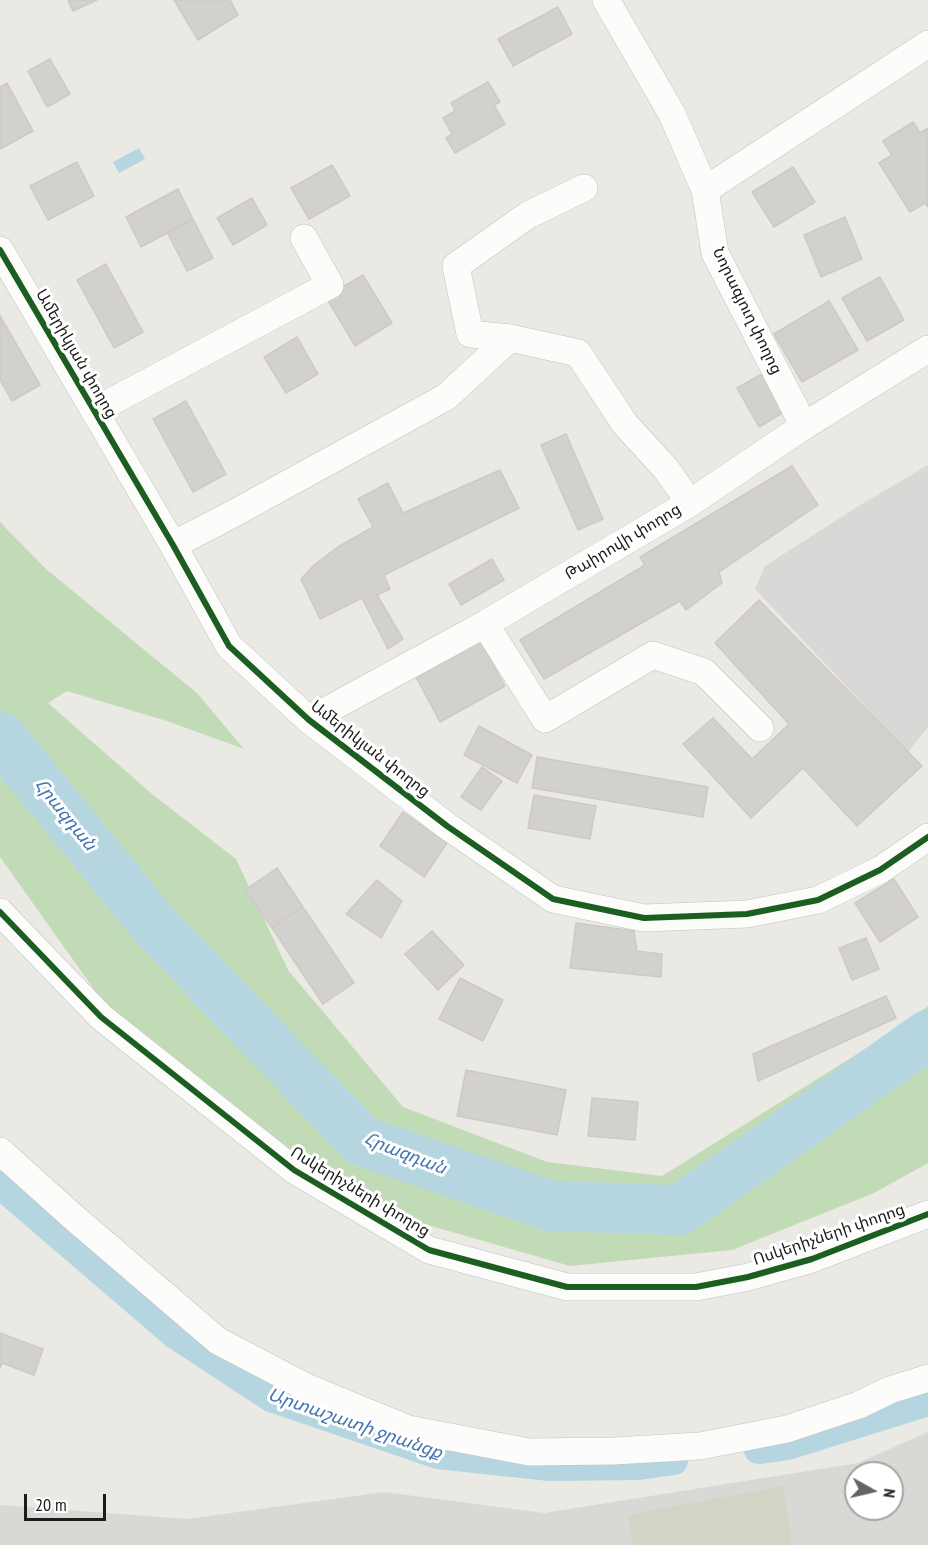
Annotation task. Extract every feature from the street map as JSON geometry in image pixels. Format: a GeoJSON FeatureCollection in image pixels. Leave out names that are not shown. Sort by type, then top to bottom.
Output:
{"type":"FeatureCollection","features":[{"type":"Feature","properties":{"kind":"street","name":"Նորագյուղ փողոց"},"geometry":{"type":"LineString","coordinates":[[606,0],[672,114],[705,190],[716,253],[804,426]]}},
{"type":"Feature","properties":{"kind":"street"},"geometry":{"type":"LineString","coordinates":[[705,190],[928,44]]}},
{"type":"Feature","properties":{"kind":"street"},"geometry":{"type":"LineString","coordinates":[[584,188],[528,215],[456,266],[470,334],[510,338],[578,353],[625,424],[666,469],[690,503]]}},
{"type":"Feature","properties":{"kind":"street"},"geometry":{"type":"LineString","coordinates":[[94,411],[330,285],[304,238]]}},
{"type":"Feature","properties":{"kind":"street","name":"Ամերիկյան փողոց"},"geometry":{"type":"LineString","coordinates":[[0,250],[173,545],[229,646],[309,720],[447,826],[553,899],[644,918],[747,914],[818,900],[880,870],[928,837]]}},
{"type":"Feature","properties":{"kind":"street"},"geometry":{"type":"LineString","coordinates":[[173,545],[446,397],[510,338]]}},
{"type":"Feature","properties":{"kind":"street","name":"Թաիրովի փողոց"},"geometry":{"type":"LineString","coordinates":[[309,720],[485,624],[690,503],[804,426],[928,350]]}},
{"type":"Feature","properties":{"kind":"street"},"geometry":{"type":"LineString","coordinates":[[485,624],[544,719],[653,655],[704,672],[760,728]]}},
{"type":"Feature","properties":{"kind":"street","name":"Ոսկերիչների փողոց"},"geometry":{"type":"LineString","coordinates":[[0,912],[101,1017],[285,1163],[429,1250],[567,1287],[696,1287],[748,1278],[812,1259],[928,1214]]}},
{"type":"Feature","properties":{"kind":"street"},"geometry":{"type":"LineString","coordinates":[[0,1151],[218,1341],[306,1387],[408,1429],[529,1452],[614,1451],[700,1446],[787,1429],[859,1405],[890,1390],[928,1378]]}},
{"type":"Feature","properties":{"kind":"shaded area"},"geometry":{"type":"Polygon","coordinates":[[[928,465],[928,727],[908,752],[755,589],[765,566],[928,465]]]}},
{"type":"Feature","properties":{"kind":"shaded area"},"geometry":{"type":"Polygon","coordinates":[[[928,1432],[928,1545],[0,1545],[0,1505],[187,1519],[384,1492],[544,1513],[844,1465],[844,1521],[904,1521],[904,1461],[863,1461],[928,1432]]]}},
{"type":"Feature","properties":{"kind":"shaded area"},"geometry":{"type":"Polygon","coordinates":[[[783,1486],[792,1545],[633,1545],[628,1515],[783,1486]]]}},
{"type":"Feature","properties":{"kind":"green space"},"geometry":{"type":"Polygon","coordinates":[[[0,522],[46,569],[198,694],[244,749],[167,721],[67,691],[48,703],[152,794],[236,859],[288,970],[403,1107],[547,1162],[662,1176],[902,1026],[928,1006],[928,1163],[874,1193],[732,1250],[570,1266],[400,1217],[302,1164],[111,1013],[0,857],[0,522]]]}},
{"type":"Feature","properties":{"kind":"water"},"geometry":{"type":"Polygon","coordinates":[[[139,148],[145,159],[119,173],[113,162],[139,148]]]}},
{"type":"Feature","properties":{"kind":"building"},"geometry":{"type":"Polygon","coordinates":[[[68,0],[97,0],[73,11],[68,0]]]}},
{"type":"Feature","properties":{"kind":"building"},"geometry":{"type":"Polygon","coordinates":[[[174,0],[230,0],[238,15],[198,40],[174,0]]]}},
{"type":"Feature","properties":{"kind":"building"},"geometry":{"type":"Polygon","coordinates":[[[558,7],[572,34],[513,66],[498,39],[558,7]]]}},
{"type":"Feature","properties":{"kind":"building"},"geometry":{"type":"Polygon","coordinates":[[[50,59],[70,94],[47,107],[28,71],[50,59]]]}},
{"type":"Feature","properties":{"kind":"building"},"geometry":{"type":"Polygon","coordinates":[[[488,82],[500,102],[494,105],[505,124],[455,153],[446,138],[452,134],[443,118],[455,111],[451,103],[488,82]]]}},
{"type":"Feature","properties":{"kind":"building"},"geometry":{"type":"Polygon","coordinates":[[[7,83],[33,131],[0,149],[0,87],[7,83]]]}},
{"type":"Feature","properties":{"kind":"building"},"geometry":{"type":"Polygon","coordinates":[[[913,122],[920,133],[928,128],[928,207],[925,203],[910,212],[879,163],[892,155],[883,141],[913,122]]]}},
{"type":"Feature","properties":{"kind":"building"},"geometry":{"type":"Polygon","coordinates":[[[77,162],[94,196],[48,220],[30,186],[77,162]]]}},
{"type":"Feature","properties":{"kind":"building"},"geometry":{"type":"Polygon","coordinates":[[[332,165],[350,196],[309,219],[291,188],[332,165]]]}},
{"type":"Feature","properties":{"kind":"building"},"geometry":{"type":"Polygon","coordinates":[[[793,167],[815,202],[774,227],[752,192],[793,167]]]}},
{"type":"Feature","properties":{"kind":"building"},"geometry":{"type":"Polygon","coordinates":[[[178,189],[193,219],[141,247],[126,217],[178,189]]]}},
{"type":"Feature","properties":{"kind":"building"},"geometry":{"type":"Polygon","coordinates":[[[252,198],[267,225],[233,245],[217,218],[252,198]]]}},
{"type":"Feature","properties":{"kind":"building"},"geometry":{"type":"Polygon","coordinates":[[[845,217],[862,259],[821,277],[804,235],[845,217]]]}},
{"type":"Feature","properties":{"kind":"building"},"geometry":{"type":"Polygon","coordinates":[[[193,219],[213,258],[187,271],[167,232],[193,219]]]}},
{"type":"Feature","properties":{"kind":"building"},"geometry":{"type":"Polygon","coordinates":[[[106,264],[143,332],[114,348],[77,280],[106,264]]]}},
{"type":"Feature","properties":{"kind":"building"},"geometry":{"type":"Polygon","coordinates":[[[363,275],[392,323],[355,346],[326,297],[363,275]]]}},
{"type":"Feature","properties":{"kind":"building"},"geometry":{"type":"Polygon","coordinates":[[[880,277],[904,320],[867,341],[842,298],[880,277]]]}},
{"type":"Feature","properties":{"kind":"building"},"geometry":{"type":"Polygon","coordinates":[[[829,301],[858,350],[802,382],[774,334],[829,301]]]}},
{"type":"Feature","properties":{"kind":"building"},"geometry":{"type":"Polygon","coordinates":[[[0,316],[40,385],[12,401],[0,380],[0,316]]]}},
{"type":"Feature","properties":{"kind":"building"},"geometry":{"type":"Polygon","coordinates":[[[297,337],[318,374],[286,393],[264,357],[297,337]]]}},
{"type":"Feature","properties":{"kind":"building"},"geometry":{"type":"Polygon","coordinates":[[[762,374],[784,412],[759,427],[737,388],[762,374]]]}},
{"type":"Feature","properties":{"kind":"building"},"geometry":{"type":"Polygon","coordinates":[[[186,401],[226,474],[193,492],[153,419],[186,401]]]}},
{"type":"Feature","properties":{"kind":"building"},"geometry":{"type":"Polygon","coordinates":[[[566,434],[603,519],[578,530],[541,445],[566,434]]]}},
{"type":"Feature","properties":{"kind":"building"},"geometry":{"type":"Polygon","coordinates":[[[792,466],[818,505],[719,572],[722,583],[686,610],[680,601],[544,679],[520,640],[645,565],[640,557],[792,466]]]}},
{"type":"Feature","properties":{"kind":"building"},"geometry":{"type":"Polygon","coordinates":[[[500,470],[519,508],[384,575],[390,589],[377,595],[403,639],[388,649],[362,598],[320,619],[301,579],[314,565],[338,547],[373,527],[358,499],[388,483],[403,513],[500,470]]]}},
{"type":"Feature","properties":{"kind":"building"},"geometry":{"type":"Polygon","coordinates":[[[492,559],[504,580],[461,605],[449,584],[492,559]]]}},
{"type":"Feature","properties":{"kind":"building"},"geometry":{"type":"Polygon","coordinates":[[[759,600],[922,766],[857,826],[803,768],[751,818],[683,744],[713,718],[752,759],[789,724],[715,643],[759,600]]]}},
{"type":"Feature","properties":{"kind":"building"},"geometry":{"type":"Polygon","coordinates":[[[480,641],[505,686],[440,722],[416,677],[480,641]]]}},
{"type":"Feature","properties":{"kind":"building"},"geometry":{"type":"Polygon","coordinates":[[[479,726],[532,755],[517,783],[464,755],[479,726]]]}},
{"type":"Feature","properties":{"kind":"building"},"geometry":{"type":"Polygon","coordinates":[[[537,757],[708,787],[703,817],[532,788],[537,757]]]}},
{"type":"Feature","properties":{"kind":"building"},"geometry":{"type":"Polygon","coordinates":[[[482,767],[502,781],[481,810],[461,797],[482,767]]]}},
{"type":"Feature","properties":{"kind":"building"},"geometry":{"type":"Polygon","coordinates":[[[534,795],[596,806],[590,839],[528,828],[534,795]]]}},
{"type":"Feature","properties":{"kind":"building"},"geometry":{"type":"Polygon","coordinates":[[[403,812],[447,843],[424,877],[380,846],[403,812]]]}},
{"type":"Feature","properties":{"kind":"building"},"geometry":{"type":"Polygon","coordinates":[[[277,868],[303,907],[272,928],[245,890],[277,868]]]}},
{"type":"Feature","properties":{"kind":"building"},"geometry":{"type":"Polygon","coordinates":[[[894,879],[918,917],[880,942],[855,903],[894,879]]]}},
{"type":"Feature","properties":{"kind":"building"},"geometry":{"type":"Polygon","coordinates":[[[377,880],[402,901],[381,938],[346,914],[377,880]]]}},
{"type":"Feature","properties":{"kind":"building"},"geometry":{"type":"Polygon","coordinates":[[[303,907],[354,983],[323,1004],[272,928],[303,907]]]}},
{"type":"Feature","properties":{"kind":"building"},"geometry":{"type":"Polygon","coordinates":[[[576,923],[634,931],[637,951],[662,954],[661,977],[570,968],[576,923]]]}},
{"type":"Feature","properties":{"kind":"building"},"geometry":{"type":"Polygon","coordinates":[[[432,931],[464,965],[438,990],[405,954],[432,931]]]}},
{"type":"Feature","properties":{"kind":"building"},"geometry":{"type":"Polygon","coordinates":[[[866,938],[879,969],[852,980],[839,948],[866,938]]]}},
{"type":"Feature","properties":{"kind":"building"},"geometry":{"type":"Polygon","coordinates":[[[460,978],[503,1000],[483,1041],[439,1019],[460,978]]]}},
{"type":"Feature","properties":{"kind":"building"},"geometry":{"type":"Polygon","coordinates":[[[886,996],[896,1018],[758,1081],[753,1054],[886,996]]]}},
{"type":"Feature","properties":{"kind":"building"},"geometry":{"type":"Polygon","coordinates":[[[466,1070],[566,1090],[557,1135],[457,1116],[466,1070]]]}},
{"type":"Feature","properties":{"kind":"building"},"geometry":{"type":"Polygon","coordinates":[[[592,1098],[638,1102],[635,1140],[588,1136],[592,1098]]]}},
{"type":"Feature","properties":{"kind":"building"},"geometry":{"type":"Polygon","coordinates":[[[0,1333],[43,1349],[34,1375],[2,1363],[0,1368],[0,1333]]]}},
{"type":"Feature","properties":{"kind":"waterway","name":"Հրազդան"},"geometry":{"type":"LineString","coordinates":[[0,736],[156,927],[362,1141],[551,1206],[680,1210],[928,1035]]}},
{"type":"Feature","properties":{"kind":"waterway","name":"Արտաշատի ջրանցք"},"geometry":{"type":"LineString","coordinates":[[0,1185],[175,1335],[271,1398],[438,1455],[550,1467],[639,1466],[674,1461]]}},
{"type":"Feature","properties":{"kind":"waterway","name":"Արտաշատի ջրանցք"},"geometry":{"type":"LineString","coordinates":[[758,1450],[788,1446],[928,1402]]}},
{"type":"Feature","properties":{"kind":"cycle path"},"geometry":{"type":"LineString","coordinates":[[0,250],[173,545],[229,646],[309,720],[447,826],[553,899],[644,918],[747,914],[818,900],[880,870],[928,837]]}},
{"type":"Feature","properties":{"kind":"cycle path"},"geometry":{"type":"LineString","coordinates":[[0,912],[101,1017],[294,1170],[429,1250],[567,1287],[696,1287],[748,1277],[812,1259],[928,1214]]}}]}
